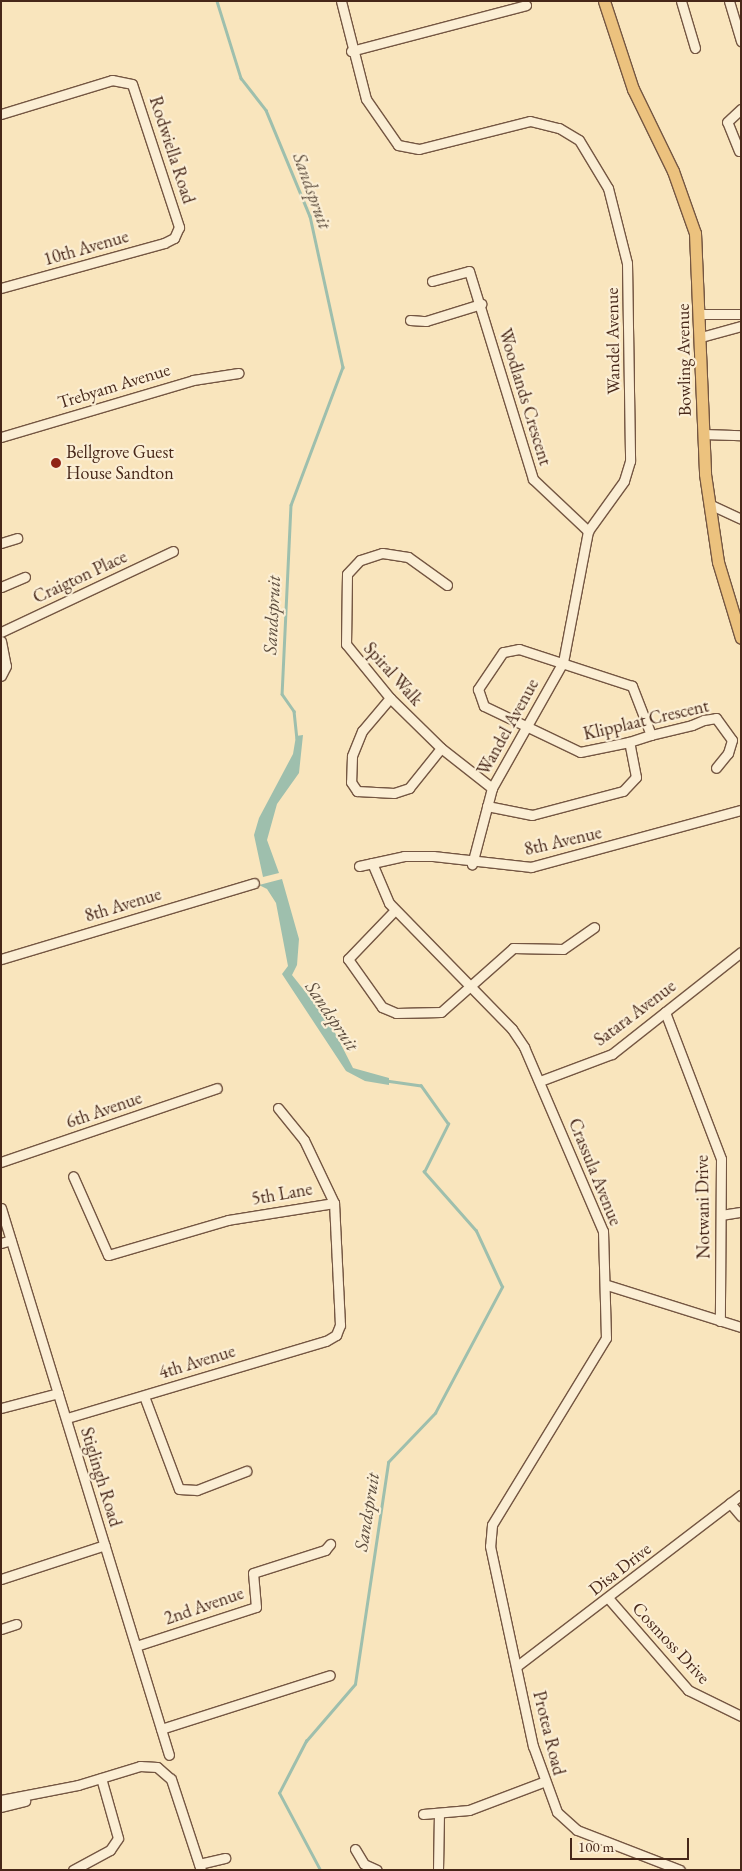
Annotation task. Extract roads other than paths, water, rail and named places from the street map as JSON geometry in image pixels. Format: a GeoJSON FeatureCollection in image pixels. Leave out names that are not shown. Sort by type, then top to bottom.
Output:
{"type":"FeatureCollection","features":[{"type":"Feature","properties":{"kind":"main road","name":"Bowling Avenue"},"geometry":{"type":"LineString","coordinates":[[597,1],[603,28],[688,208],[696,241],[701,337],[703,434],[708,504],[718,562],[741,638]]}},
{"type":"Feature","properties":{"kind":"main road","name":"Bowling Avenue"},"geometry":{"type":"LineString","coordinates":[[604,1],[633,89]]}},
{"type":"Feature","properties":{"kind":"street","name":"Wandel Avenue"},"geometry":{"type":"LineString","coordinates":[[341,1],[351,51],[366,99],[402,148],[419,149],[540,122],[579,140],[608,188],[627,263],[632,448],[624,481],[588,531],[564,662],[492,788],[472,864]]}},
{"type":"Feature","properties":{"kind":"street"},"geometry":{"type":"LineString","coordinates":[[681,1],[694,48]]}},
{"type":"Feature","properties":{"kind":"street"},"geometry":{"type":"LineString","coordinates":[[729,1],[741,41]]}},
{"type":"Feature","properties":{"kind":"street"},"geometry":{"type":"LineString","coordinates":[[351,51],[526,5]]}},
{"type":"Feature","properties":{"kind":"street","name":"Rodwiella Road"},"geometry":{"type":"LineString","coordinates":[[1,114],[112,80],[126,80],[136,89],[178,221],[177,234]]}},
{"type":"Feature","properties":{"kind":"street"},"geometry":{"type":"LineString","coordinates":[[739,151],[728,122],[741,109]]}},
{"type":"Feature","properties":{"kind":"street","name":"10th Avenue"},"geometry":{"type":"LineString","coordinates":[[1,288],[164,243],[177,234]]}},
{"type":"Feature","properties":{"kind":"street","name":"Woodlands Crescent"},"geometry":{"type":"LineString","coordinates":[[432,281],[466,270],[474,280],[533,479],[588,531]]}},
{"type":"Feature","properties":{"kind":"street"},"geometry":{"type":"LineString","coordinates":[[410,320],[426,321],[481,304]]}},
{"type":"Feature","properties":{"kind":"street"},"geometry":{"type":"LineString","coordinates":[[700,314],[741,314]]}},
{"type":"Feature","properties":{"kind":"street"},"geometry":{"type":"LineString","coordinates":[[701,337],[741,326]]}},
{"type":"Feature","properties":{"kind":"street","name":"Trebyam Avenue"},"geometry":{"type":"LineString","coordinates":[[1,437],[193,380],[238,373]]}},
{"type":"Feature","properties":{"kind":"street"},"geometry":{"type":"LineString","coordinates":[[703,434],[741,434]]}},
{"type":"Feature","properties":{"kind":"street"},"geometry":{"type":"LineString","coordinates":[[708,504],[741,519]]}},
{"type":"Feature","properties":{"kind":"street"},"geometry":{"type":"LineString","coordinates":[[1,543],[17,538]]}},
{"type":"Feature","properties":{"kind":"street","name":"Craigton Place"},"geometry":{"type":"LineString","coordinates":[[1,632],[174,551]]}},
{"type":"Feature","properties":{"kind":"street","name":"Spiral Walk"},"geometry":{"type":"LineString","coordinates":[[447,585],[414,559],[393,553],[372,555],[349,570],[346,644],[390,698],[441,748],[492,788]]}},
{"type":"Feature","properties":{"kind":"street"},"geometry":{"type":"LineString","coordinates":[[1,587],[25,577]]}},
{"type":"Feature","properties":{"kind":"street"},"geometry":{"type":"LineString","coordinates":[[1,641],[6,666],[1,676]]}},
{"type":"Feature","properties":{"kind":"street","name":"Klipplaat Crescent"},"geometry":{"type":"LineString","coordinates":[[564,662],[506,650],[478,689],[484,706],[580,752],[629,742],[716,718],[732,740],[728,753],[716,768]]}},
{"type":"Feature","properties":{"kind":"street"},"geometry":{"type":"LineString","coordinates":[[564,662],[632,686],[652,736]]}},
{"type":"Feature","properties":{"kind":"street"},"geometry":{"type":"LineString","coordinates":[[390,698],[365,726],[352,756],[351,782],[357,791],[394,793],[409,788],[441,748]]}},
{"type":"Feature","properties":{"kind":"street"},"geometry":{"type":"LineString","coordinates":[[486,806],[532,815],[624,792],[636,777],[629,742]]}},
{"type":"Feature","properties":{"kind":"street","name":"8th Avenue"},"geometry":{"type":"LineString","coordinates":[[359,866],[414,856],[472,864],[531,867],[741,810]]}},
{"type":"Feature","properties":{"kind":"street","name":"Crassula Avenue"},"geometry":{"type":"LineString","coordinates":[[372,863],[395,910],[512,1029],[540,1081],[603,1231],[607,1285],[606,1338],[492,1525]]}},
{"type":"Feature","properties":{"kind":"street","name":"8th Avenue"},"geometry":{"type":"LineString","coordinates":[[1,959],[254,883]]}},
{"type":"Feature","properties":{"kind":"street"},"geometry":{"type":"LineString","coordinates":[[395,910],[348,955],[351,967],[382,1007],[396,1013],[436,1013],[472,987],[513,948],[563,949],[594,927]]}},
{"type":"Feature","properties":{"kind":"street","name":"Satara Avenue"},"geometry":{"type":"LineString","coordinates":[[540,1081],[612,1054],[741,952]]}},
{"type":"Feature","properties":{"kind":"street","name":"Notwani Drive"},"geometry":{"type":"LineString","coordinates":[[665,1012],[718,1144],[721,1215],[720,1321]]}},
{"type":"Feature","properties":{"kind":"street","name":"6th Avenue"},"geometry":{"type":"LineString","coordinates":[[1,1162],[217,1088]]}},
{"type":"Feature","properties":{"kind":"street"},"geometry":{"type":"LineString","coordinates":[[278,1108],[304,1140],[334,1203]]}},
{"type":"Feature","properties":{"kind":"street","name":"5th Lane"},"geometry":{"type":"LineString","coordinates":[[73,1176],[108,1255],[228,1220],[334,1203],[340,1325],[336,1335]]}},
{"type":"Feature","properties":{"kind":"street","name":"Stiglingh Road"},"geometry":{"type":"LineString","coordinates":[[1,1208],[169,1755]]}},
{"type":"Feature","properties":{"kind":"street"},"geometry":{"type":"LineString","coordinates":[[721,1215],[741,1212]]}},
{"type":"Feature","properties":{"kind":"street"},"geometry":{"type":"LineString","coordinates":[[1,1243],[11,1240]]}},
{"type":"Feature","properties":{"kind":"street"},"geometry":{"type":"LineString","coordinates":[[607,1285],[741,1327]]}},
{"type":"Feature","properties":{"kind":"street","name":"4th Avenue"},"geometry":{"type":"LineString","coordinates":[[67,1418],[144,1396],[336,1335]]}},
{"type":"Feature","properties":{"kind":"street"},"geometry":{"type":"LineString","coordinates":[[1,1408],[58,1393]]}},
{"type":"Feature","properties":{"kind":"street"},"geometry":{"type":"LineString","coordinates":[[144,1396],[179,1489],[196,1490],[246,1471]]}},
{"type":"Feature","properties":{"kind":"street","name":"Disa Drive"},"geometry":{"type":"LineString","coordinates":[[517,1666],[609,1598],[741,1495]]}},
{"type":"Feature","properties":{"kind":"street"},"geometry":{"type":"LineString","coordinates":[[730,1503],[741,1516]]}},
{"type":"Feature","properties":{"kind":"street","name":"Protea Road"},"geometry":{"type":"LineString","coordinates":[[492,1525],[490,1546],[543,1782],[569,1825],[680,1870]]}},
{"type":"Feature","properties":{"kind":"street","name":"2nd Avenue"},"geometry":{"type":"LineString","coordinates":[[136,1646],[256,1607],[253,1573],[325,1550],[330,1544]]}},
{"type":"Feature","properties":{"kind":"street"},"geometry":{"type":"LineString","coordinates":[[1,1579],[106,1546]]}},
{"type":"Feature","properties":{"kind":"street","name":"Cosmoss Drive"},"geometry":{"type":"LineString","coordinates":[[609,1598],[688,1690],[741,1716]]}},
{"type":"Feature","properties":{"kind":"street"},"geometry":{"type":"LineString","coordinates":[[1,1628],[16,1624]]}},
{"type":"Feature","properties":{"kind":"street"},"geometry":{"type":"LineString","coordinates":[[161,1728],[330,1675]]}},
{"type":"Feature","properties":{"kind":"street"},"geometry":{"type":"LineString","coordinates":[[1,1807],[78,1786],[140,1766],[157,1768],[171,1779],[200,1867],[225,1858]]}},
{"type":"Feature","properties":{"kind":"street"},"geometry":{"type":"LineString","coordinates":[[73,1870],[110,1850],[118,1838],[101,1778]]}},
{"type":"Feature","properties":{"kind":"street"},"geometry":{"type":"LineString","coordinates":[[423,1814],[469,1810],[543,1782]]}},
{"type":"Feature","properties":{"kind":"street"},"geometry":{"type":"LineString","coordinates":[[1,1800],[78,1786]]}},
{"type":"Feature","properties":{"kind":"street"},"geometry":{"type":"LineString","coordinates":[[438,1870],[439,1813]]}},
{"type":"Feature","properties":{"kind":"street"},"geometry":{"type":"LineString","coordinates":[[355,1849],[364,1864],[377,1870]]}},
{"type":"Feature","properties":{"kind":"waterway","name":"Sandspruit"},"geometry":{"type":"LineString","coordinates":[[217,1],[241,78],[266,110],[310,216],[343,367],[291,505],[282,694],[294,711],[297,738]]}},
{"type":"Feature","properties":{"kind":"waterway","name":"Sandspruit"},"geometry":{"type":"LineString","coordinates":[[320,1870],[279,1793],[306,1741],[355,1684],[388,1462],[435,1413],[502,1287],[476,1231],[424,1172],[448,1124],[421,1086],[386,1081]]}},
{"type":"Feature","properties":{"kind":"place","name":"Bellgrove Guest House Sandton"},"geometry":{"type":"Point","coordinates":[56,463]}}]}
